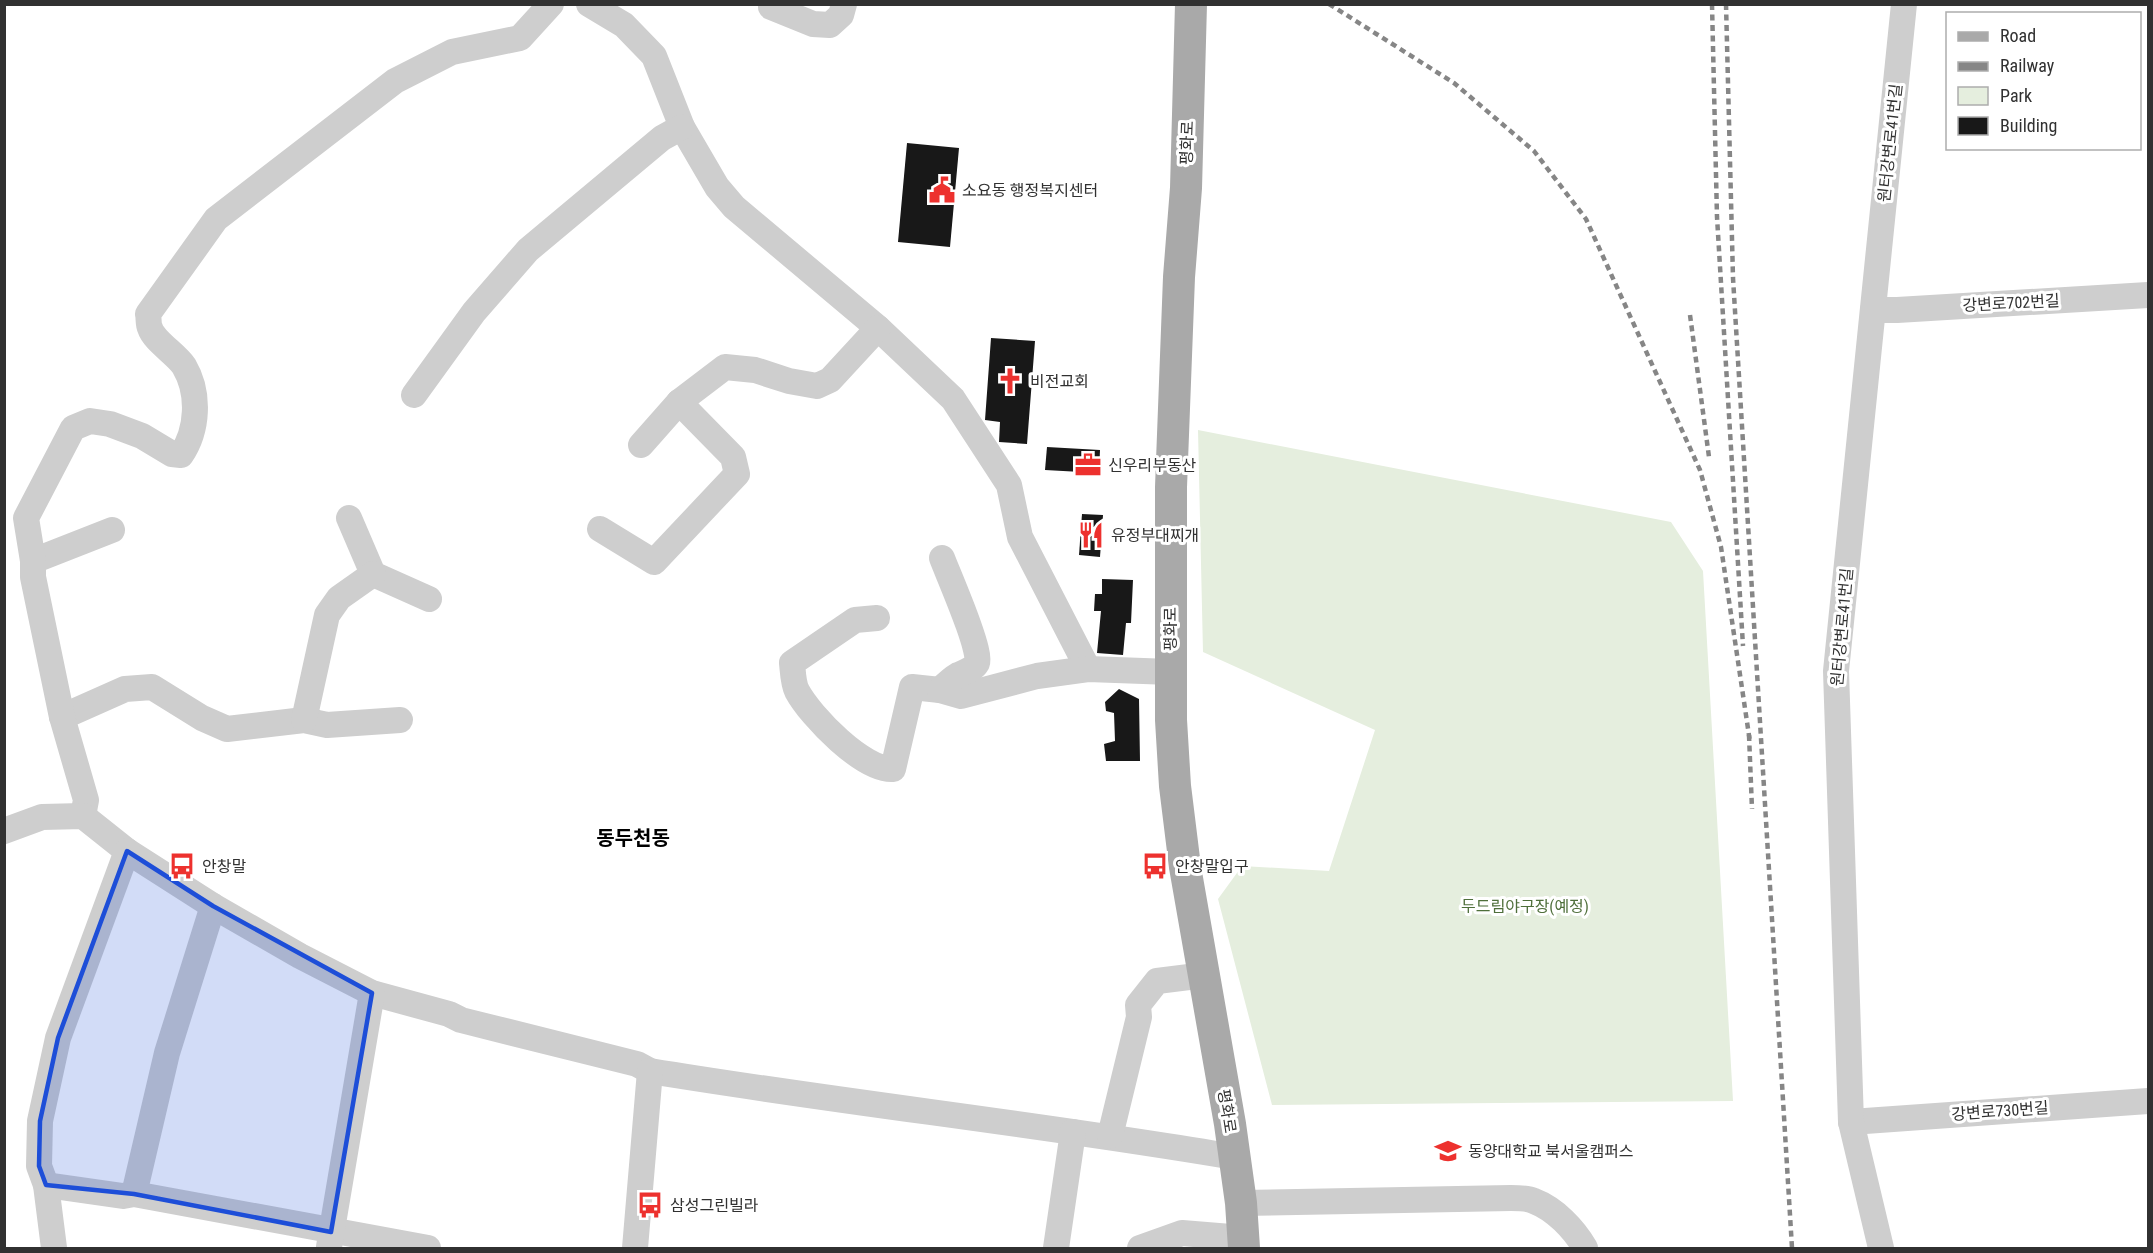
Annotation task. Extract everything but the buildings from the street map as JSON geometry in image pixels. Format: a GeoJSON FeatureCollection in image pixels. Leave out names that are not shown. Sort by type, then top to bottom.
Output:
{"type":"FeatureCollection","features":[{"type":"Feature","properties":{"kind":"main road","name":"평화로"},"geometry":{"type":"LineString","coordinates":[[1191,4],[1186,188],[1179,277],[1171,486],[1171,672],[1175,786],[1185,867],[1205,975],[1241,1203],[1244,1243]]}},
{"type":"Feature","properties":{"kind":"street"},"geometry":{"type":"LineString","coordinates":[[83,816],[86,800],[62,717],[33,577],[33,561],[26,518],[74,428],[90,421],[110,424],[142,436],[171,454],[181,455],[189,443],[195,411],[192,386],[183,366],[150,329],[148,314],[216,219],[395,81],[452,52],[520,38],[551,4]]}},
{"type":"Feature","properties":{"kind":"street"},"geometry":{"type":"LineString","coordinates":[[589,4],[624,25],[654,56],[681,127],[717,187],[734,207],[878,328],[953,399],[1009,485],[1020,537],[1088,669]]}},
{"type":"Feature","properties":{"kind":"street"},"geometry":{"type":"LineString","coordinates":[[771,7],[813,24],[830,25],[842,15],[844,4]]}},
{"type":"Feature","properties":{"kind":"street","name":"원터강변로41번길"},"geometry":{"type":"LineString","coordinates":[[1881,1248],[1851,1122],[1836,671],[1904,4]]}},
{"type":"Feature","properties":{"kind":"street"},"geometry":{"type":"LineString","coordinates":[[414,395],[474,312],[528,250],[662,138],[681,127]]}},
{"type":"Feature","properties":{"kind":"street","name":"강변로702번길"},"geometry":{"type":"LineString","coordinates":[[1873,310],[2148,295]]}},
{"type":"Feature","properties":{"kind":"street"},"geometry":{"type":"LineString","coordinates":[[641,445],[679,402],[725,368],[755,370],[789,381],[817,386],[830,380],[878,328]]}},
{"type":"Feature","properties":{"kind":"street"},"geometry":{"type":"LineString","coordinates":[[600,529],[654,562],[737,474],[732,457],[679,402]]}},
{"type":"Feature","properties":{"kind":"street"},"geometry":{"type":"LineString","coordinates":[[349,518],[373,574],[429,599]]}},
{"type":"Feature","properties":{"kind":"street"},"geometry":{"type":"LineString","coordinates":[[33,561],[112,530]]}},
{"type":"Feature","properties":{"kind":"street"},"geometry":{"type":"LineString","coordinates":[[940,690],[958,675],[969,671],[976,665],[978,659],[975,644],[942,558]]}},
{"type":"Feature","properties":{"kind":"street"},"geometry":{"type":"LineString","coordinates":[[304,720],[327,615],[339,598],[373,574]]}},
{"type":"Feature","properties":{"kind":"street"},"geometry":{"type":"LineString","coordinates":[[877,618],[855,620],[792,663],[796,690],[815,717],[858,757],[884,770],[893,770],[912,687],[940,690],[961,696],[1037,676],[1088,669],[1171,672]]}},
{"type":"Feature","properties":{"kind":"street"},"geometry":{"type":"LineString","coordinates":[[62,717],[125,688],[152,687],[202,718],[227,729],[304,720],[327,725],[400,720]]}},
{"type":"Feature","properties":{"kind":"street"},"geometry":{"type":"LineString","coordinates":[[4,831],[42,817],[83,816],[127,851],[213,906],[300,957],[372,993],[449,1014],[461,1020],[637,1064],[650,1071],[775,1091],[1110,1136],[1234,1157]]}},
{"type":"Feature","properties":{"kind":"street"},"geometry":{"type":"LineString","coordinates":[[54,1248],[46,1185],[39,1166],[40,1121],[58,1038],[127,851]]}},
{"type":"Feature","properties":{"kind":"street"},"geometry":{"type":"LineString","coordinates":[[134,1194],[167,1053],[213,906]]}},
{"type":"Feature","properties":{"kind":"street"},"geometry":{"type":"LineString","coordinates":[[1110,1136],[1139,1017],[1138,1005],[1157,981],[1205,975]]}},
{"type":"Feature","properties":{"kind":"street"},"geometry":{"type":"LineString","coordinates":[[330,1240],[372,993]]}},
{"type":"Feature","properties":{"kind":"street"},"geometry":{"type":"LineString","coordinates":[[635,1248],[650,1071]]}},
{"type":"Feature","properties":{"kind":"street","name":"강변로730번길"},"geometry":{"type":"LineString","coordinates":[[1851,1122],[2148,1101]]}},
{"type":"Feature","properties":{"kind":"street"},"geometry":{"type":"LineString","coordinates":[[1056,1248],[1073,1132]]}},
{"type":"Feature","properties":{"kind":"street"},"geometry":{"type":"LineString","coordinates":[[46,1185],[123,1196],[134,1194],[330,1240],[429,1248]]}},
{"type":"Feature","properties":{"kind":"street"},"geometry":{"type":"LineString","coordinates":[[1241,1203],[1511,1198],[1533,1200],[1549,1209],[1565,1223],[1585,1248]]}},
{"type":"Feature","properties":{"kind":"street"},"geometry":{"type":"LineString","coordinates":[[1140,1248],[1182,1233],[1244,1243]]}},
{"type":"Feature","properties":{"kind":"highlighted area"},"geometry":{"type":"Polygon","coordinates":[[[127,851],[213,906],[372,993],[331,1232],[134,1194],[46,1185],[39,1166],[40,1121],[58,1038],[127,851]]]}},
{"type":"Feature","properties":{"kind":"green space","name":"두드림야구장(예정)"},"geometry":{"type":"Polygon","coordinates":[[[1198,430],[1671,522],[1703,571],[1733,1101],[1272,1105],[1218,899],[1242,866],[1329,871],[1375,730],[1203,652],[1198,430]]]}},
{"type":"Feature","properties":{"kind":"railway"},"geometry":{"type":"LineString","coordinates":[[1329,4],[1454,83],[1534,151],[1586,219],[1700,470],[1721,547],[1750,742]]}},
{"type":"Feature","properties":{"kind":"railway"},"geometry":{"type":"LineString","coordinates":[[1712,4],[1717,217],[1743,646]]}},
{"type":"Feature","properties":{"kind":"railway"},"geometry":{"type":"LineString","coordinates":[[1726,4],[1733,278],[1792,1248]]}},
{"type":"Feature","properties":{"kind":"railway"},"geometry":{"type":"LineString","coordinates":[[1690,315],[1709,457]]}},
{"type":"Feature","properties":{"kind":"railway"},"geometry":{"type":"LineString","coordinates":[[1749,735],[1752,809]]}},
{"type":"Feature","properties":{"kind":"place","name":"소요동 행정복지센터"},"geometry":{"type":"Point","coordinates":[942,190]}},
{"type":"Feature","properties":{"kind":"place","name":"비전교회"},"geometry":{"type":"Point","coordinates":[1010,381]}},
{"type":"Feature","properties":{"kind":"place","name":"신우리부동산"},"geometry":{"type":"Point","coordinates":[1088,465]}},
{"type":"Feature","properties":{"kind":"place","name":"유정부대찌개"},"geometry":{"type":"Point","coordinates":[1091,535]}},
{"type":"Feature","properties":{"kind":"place","name":"안창말"},"geometry":{"type":"Point","coordinates":[182,866]}},
{"type":"Feature","properties":{"kind":"place","name":"안창말입구"},"geometry":{"type":"Point","coordinates":[1155,866]}},
{"type":"Feature","properties":{"kind":"place","name":"동양대학교 북서울캠퍼스"},"geometry":{"type":"Point","coordinates":[1448,1151]}},
{"type":"Feature","properties":{"kind":"place","name":"삼성그린빌라"},"geometry":{"type":"Point","coordinates":[650,1205]}},
{"type":"Feature","properties":{"kind":"district","name":"동두천동"},"geometry":{"type":"Point","coordinates":[633,838]}}]}
